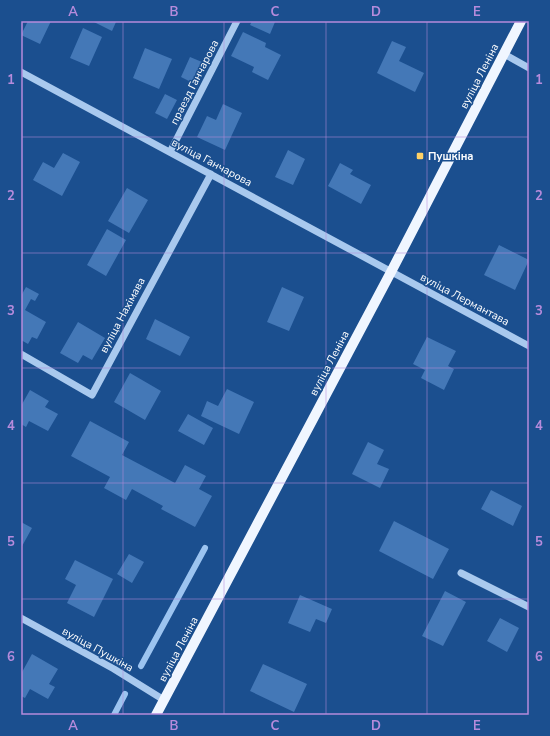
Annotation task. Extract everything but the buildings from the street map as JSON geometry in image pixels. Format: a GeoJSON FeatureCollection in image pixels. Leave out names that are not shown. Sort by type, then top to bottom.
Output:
{"type":"FeatureCollection","features":[{"type":"Feature","properties":{"kind":"main road","name":"вуліца Леніна"},"geometry":{"type":"LineString","coordinates":[[156,715],[391,272],[521,21]]}},
{"type":"Feature","properties":{"kind":"street","name":"праезд Ганчарова"},"geometry":{"type":"LineString","coordinates":[[170,152],[237,21]]}},
{"type":"Feature","properties":{"kind":"street"},"geometry":{"type":"LineString","coordinates":[[504,54],[529,68]]}},
{"type":"Feature","properties":{"kind":"street","name":"вуліца Ганчарова"},"geometry":{"type":"LineString","coordinates":[[21,72],[391,272]]}},
{"type":"Feature","properties":{"kind":"street","name":"вуліца Нахімава"},"geometry":{"type":"LineString","coordinates":[[21,354],[92,395],[211,174]]}},
{"type":"Feature","properties":{"kind":"street","name":"вуліца Лермантава"},"geometry":{"type":"LineString","coordinates":[[391,272],[529,346]]}},
{"type":"Feature","properties":{"kind":"street"},"geometry":{"type":"LineString","coordinates":[[461,574],[529,607]]}},
{"type":"Feature","properties":{"kind":"street","name":"вуліца Пушкіна"},"geometry":{"type":"LineString","coordinates":[[21,618],[114,669],[164,700]]}},
{"type":"Feature","properties":{"kind":"waterway"},"geometry":{"type":"LineString","coordinates":[[141,666],[205,548]]}},
{"type":"Feature","properties":{"kind":"waterway"},"geometry":{"type":"LineString","coordinates":[[114,715],[125,694]]}},
{"type":"Feature","properties":{"kind":"place","name":"Пушкіна"},"geometry":{"type":"Point","coordinates":[420,156]}}]}
